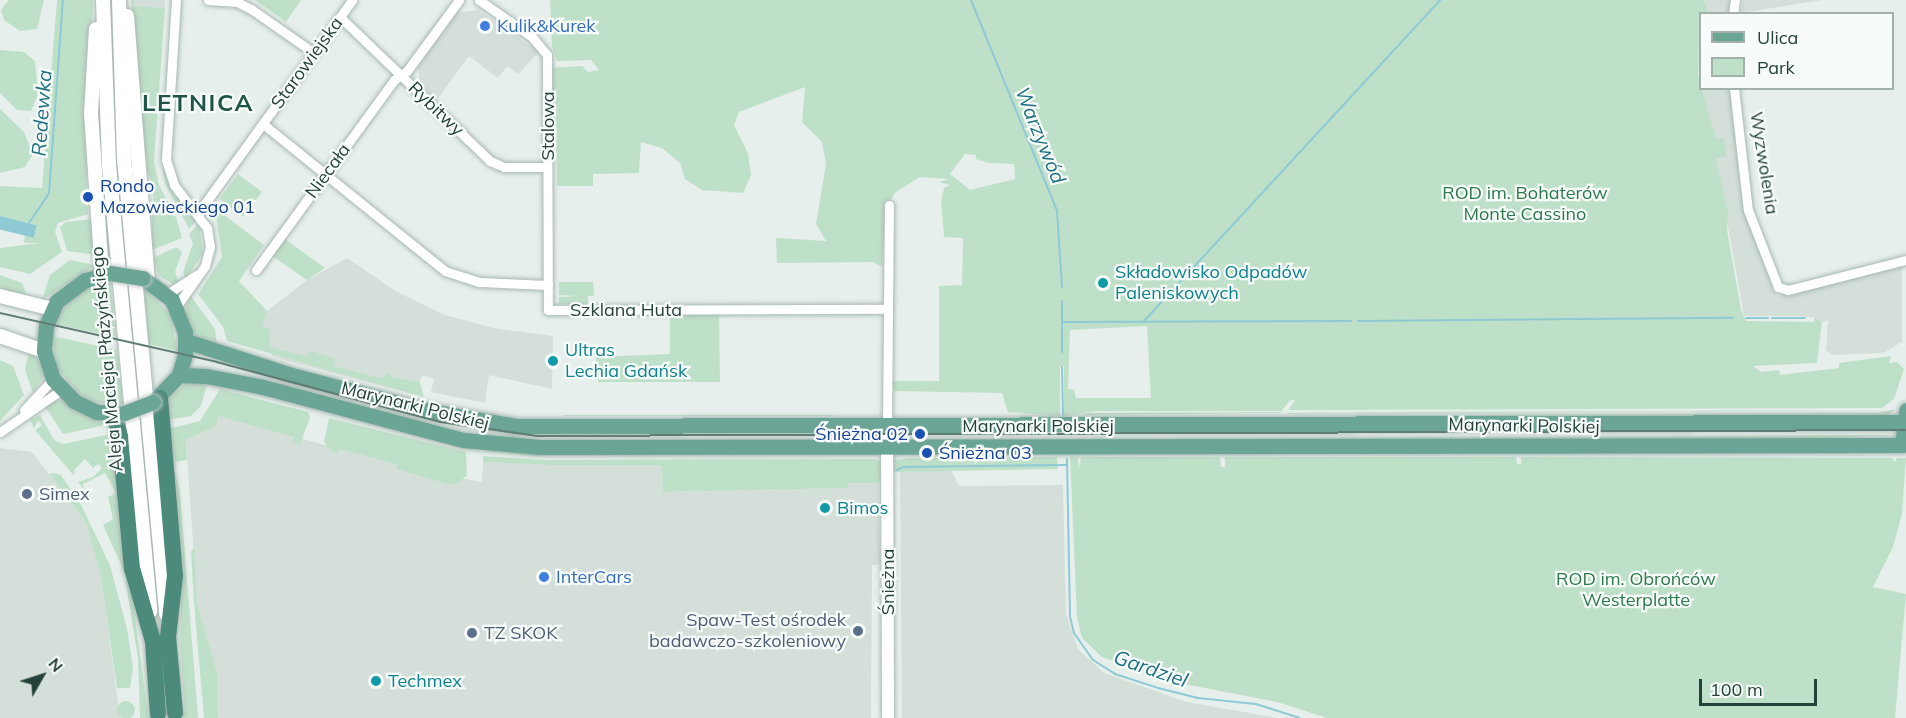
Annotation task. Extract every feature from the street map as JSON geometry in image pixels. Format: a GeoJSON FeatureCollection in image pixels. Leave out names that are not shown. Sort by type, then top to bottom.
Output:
{"type":"FeatureCollection","features":[{"type":"Feature","properties":{"kind":"highway"},"geometry":{"type":"LineString","coordinates":[[157,400],[176,575],[160,639]]}},
{"type":"Feature","properties":{"kind":"highway"},"geometry":{"type":"LineString","coordinates":[[119,414],[132,568],[160,639]]}},
{"type":"Feature","properties":{"kind":"highway","name":"Aleja Macieja Płażyńskiego"},"geometry":{"type":"LineString","coordinates":[[160,639],[167,713]]}},
{"type":"Feature","properties":{"kind":"main road","name":"Aleja Macieja Płażyńskiego"},"geometry":{"type":"LineString","coordinates":[[119,0],[124,159],[160,639]]}},
{"type":"Feature","properties":{"kind":"main road"},"geometry":{"type":"LineString","coordinates":[[125,0],[145,279]]}},
{"type":"Feature","properties":{"kind":"main road","name":"Aleja Macieja Płażyńskiego"},"geometry":{"type":"LineString","coordinates":[[103,7],[109,165],[160,639]]}},
{"type":"Feature","properties":{"kind":"main road"},"geometry":{"type":"LineString","coordinates":[[103,7],[96,29],[91,100],[106,274]]}},
{"type":"Feature","properties":{"kind":"main road"},"geometry":{"type":"LineString","coordinates":[[106,274],[145,279],[167,294],[177,307],[186,341],[179,375],[157,400],[119,414],[81,406],[57,384],[45,351],[45,330],[52,309],[70,289],[106,274]]}},
{"type":"Feature","properties":{"kind":"main road"},"geometry":{"type":"LineString","coordinates":[[0,296],[52,309]]}},
{"type":"Feature","properties":{"kind":"main road"},"geometry":{"type":"LineString","coordinates":[[0,336],[45,351]]}},
{"type":"Feature","properties":{"kind":"main road","name":"Marynarki Polskiej"},"geometry":{"type":"LineString","coordinates":[[186,341],[288,374],[488,423],[554,428],[1906,418]]}},
{"type":"Feature","properties":{"kind":"main road","name":"Marynarki Polskiej"},"geometry":{"type":"LineString","coordinates":[[179,375],[228,380],[441,435],[504,446],[1904,445]]}},
{"type":"Feature","properties":{"kind":"main road"},"geometry":{"type":"LineString","coordinates":[[1904,445],[1906,418]]}},
{"type":"Feature","properties":{"kind":"street"},"geometry":{"type":"LineString","coordinates":[[176,0],[166,160],[174,185],[198,213],[210,237],[203,270],[177,307]]}},
{"type":"Feature","properties":{"kind":"street"},"geometry":{"type":"LineString","coordinates":[[208,0],[238,1],[314,52]]}},
{"type":"Feature","properties":{"kind":"street","name":"Starowiejska"},"geometry":{"type":"LineString","coordinates":[[198,213],[352,0]]}},
{"type":"Feature","properties":{"kind":"street","name":"Niecała"},"geometry":{"type":"LineString","coordinates":[[256,270],[325,175],[459,0]]}},
{"type":"Feature","properties":{"kind":"street","name":"Stalowa"},"geometry":{"type":"LineString","coordinates":[[479,0],[545,50],[548,285]]}},
{"type":"Feature","properties":{"kind":"street","name":"Rybitwy"},"geometry":{"type":"LineString","coordinates":[[340,17],[490,161],[504,167],[547,167]]}},
{"type":"Feature","properties":{"kind":"street","name":"Wyzwolenia"},"geometry":{"type":"LineString","coordinates":[[1734,90],[1747,204],[1772,278],[1778,287],[1788,290],[1906,260]]}},
{"type":"Feature","properties":{"kind":"street","name":"Szklana Huta"},"geometry":{"type":"LineString","coordinates":[[263,124],[445,271],[479,282],[548,285],[548,310],[888,309]]}},
{"type":"Feature","properties":{"kind":"street"},"geometry":{"type":"LineString","coordinates":[[888,447],[889,205]]}},
{"type":"Feature","properties":{"kind":"street"},"geometry":{"type":"LineString","coordinates":[[167,294],[203,270]]}},
{"type":"Feature","properties":{"kind":"street"},"geometry":{"type":"LineString","coordinates":[[0,432],[57,384]]}},
{"type":"Feature","properties":{"kind":"street","name":"Śnieżna"},"geometry":{"type":"LineString","coordinates":[[888,447],[888,718]]}},
{"type":"Feature","properties":{"kind":"shaded area"},"geometry":{"type":"Polygon","coordinates":[[[134,0],[165,0],[165,8],[134,6],[134,0]]]}},
{"type":"Feature","properties":{"kind":"shaded area"},"geometry":{"type":"Polygon","coordinates":[[[1704,0],[1733,0],[1731,12],[1708,12],[1704,0]]]}},
{"type":"Feature","properties":{"kind":"shaded area"},"geometry":{"type":"Polygon","coordinates":[[[1743,0],[1822,0],[1747,12],[1741,12],[1743,0]]]}},
{"type":"Feature","properties":{"kind":"shaded area"},"geometry":{"type":"Polygon","coordinates":[[[478,10],[539,52],[518,74],[507,66],[498,78],[469,56],[436,101],[420,84],[418,67],[457,13],[478,10]]]}},
{"type":"Feature","properties":{"kind":"shaded area"},"geometry":{"type":"Polygon","coordinates":[[[1701,90],[1731,90],[1741,193],[1777,296],[1902,265],[1902,342],[1883,353],[1832,355],[1826,350],[1828,320],[1822,322],[1818,318],[1800,316],[1744,316],[1716,159],[1724,137],[1716,139],[1701,90]]]}},
{"type":"Feature","properties":{"kind":"shaded area"},"geometry":{"type":"Polygon","coordinates":[[[347,258],[397,292],[445,315],[493,328],[553,336],[552,389],[489,375],[485,403],[431,392],[434,379],[422,375],[416,395],[273,357],[254,321],[307,280],[347,258]]]}},
{"type":"Feature","properties":{"kind":"shaded area"},"geometry":{"type":"Polygon","coordinates":[[[218,416],[417,470],[482,482],[483,462],[663,465],[663,492],[848,488],[848,483],[878,483],[880,564],[872,565],[871,718],[218,718],[217,672],[197,603],[186,440],[215,426],[218,416]]]}},
{"type":"Feature","properties":{"kind":"shaded area"},"geometry":{"type":"Polygon","coordinates":[[[0,448],[32,452],[86,522],[101,576],[120,718],[0,718],[0,448]]]}},
{"type":"Feature","properties":{"kind":"shaded area"},"geometry":{"type":"Polygon","coordinates":[[[951,470],[959,486],[1063,485],[1066,614],[1078,649],[1104,673],[1187,702],[1277,718],[902,718],[900,472],[951,470]]]}},
{"type":"Feature","properties":{"kind":"green space"},"geometry":{"type":"Polygon","coordinates":[[[9,0],[44,0],[37,29],[20,31],[4,20],[1,10],[9,0]]]}},
{"type":"Feature","properties":{"kind":"green space"},"geometry":{"type":"Polygon","coordinates":[[[57,0],[93,0],[86,188],[88,214],[58,223],[55,232],[62,252],[30,274],[0,267],[0,248],[39,243],[24,243],[25,235],[34,237],[37,225],[0,216],[0,186],[42,188],[57,0]]]}},
{"type":"Feature","properties":{"kind":"green space"},"geometry":{"type":"Polygon","coordinates":[[[131,0],[134,0],[134,6],[165,8],[154,161],[159,185],[172,209],[154,207],[152,182],[146,169],[131,0]]]}},
{"type":"Feature","properties":{"kind":"green space"},"geometry":{"type":"Polygon","coordinates":[[[255,0],[301,0],[286,22],[255,0]]]}},
{"type":"Feature","properties":{"kind":"green space","name":"ROD im. Bohaterów Monte Cassino"},"geometry":{"type":"Polygon","coordinates":[[[550,0],[1704,0],[1708,12],[1699,12],[1699,90],[1702,90],[1716,139],[1724,137],[1726,156],[1716,159],[1728,212],[1727,230],[1741,310],[1746,321],[1814,322],[1815,317],[1822,322],[1817,363],[1753,366],[1761,372],[1779,370],[1780,375],[1839,368],[1839,363],[1891,356],[1889,363],[1897,362],[1904,369],[1894,399],[1882,408],[1288,410],[1295,400],[1290,400],[1282,411],[1096,411],[1064,416],[1064,366],[1060,366],[1060,416],[1008,412],[1002,393],[894,391],[892,381],[939,381],[939,286],[962,285],[963,238],[944,237],[941,202],[944,188],[950,185],[939,182],[948,179],[920,177],[896,192],[886,205],[882,267],[873,262],[777,263],[776,238],[826,241],[816,224],[826,164],[822,142],[802,122],[805,87],[739,112],[734,125],[748,153],[751,175],[743,193],[702,190],[685,179],[680,163],[662,148],[641,142],[639,173],[593,174],[593,186],[557,186],[556,100],[552,99],[552,68],[582,66],[588,72],[599,70],[591,60],[557,61],[552,47],[550,0]],[[965,154],[950,174],[970,190],[1015,179],[1014,164],[988,163],[976,159],[976,155],[965,154]],[[1147,326],[1070,330],[1068,389],[1074,390],[1076,398],[1151,398],[1147,326]]]}},
{"type":"Feature","properties":{"kind":"green space"},"geometry":{"type":"Polygon","coordinates":[[[0,50],[24,52],[35,61],[38,94],[31,111],[17,110],[0,93],[0,50]]]}},
{"type":"Feature","properties":{"kind":"green space"},"geometry":{"type":"Polygon","coordinates":[[[0,109],[24,132],[33,154],[25,167],[0,173],[0,109]]]}},
{"type":"Feature","properties":{"kind":"green space"},"geometry":{"type":"Polygon","coordinates":[[[162,163],[172,192],[197,220],[189,229],[165,183],[162,163]]]}},
{"type":"Feature","properties":{"kind":"green space"},"geometry":{"type":"Polygon","coordinates":[[[238,174],[262,192],[243,217],[219,199],[238,174]]]}},
{"type":"Feature","properties":{"kind":"green space"},"geometry":{"type":"Polygon","coordinates":[[[215,208],[264,245],[239,281],[267,311],[262,327],[270,329],[270,347],[306,356],[311,351],[334,358],[334,366],[380,378],[391,373],[390,377],[420,382],[424,397],[227,341],[223,327],[198,294],[222,257],[215,208]]]}},
{"type":"Feature","properties":{"kind":"green space"},"geometry":{"type":"Polygon","coordinates":[[[152,211],[163,211],[176,217],[182,238],[152,250],[152,211]]]}},
{"type":"Feature","properties":{"kind":"green space"},"geometry":{"type":"Polygon","coordinates":[[[93,219],[96,255],[67,251],[60,227],[66,222],[93,219]]]}},
{"type":"Feature","properties":{"kind":"green space"},"geometry":{"type":"Polygon","coordinates":[[[199,223],[203,254],[186,278],[183,272],[193,243],[189,234],[199,223]]]}},
{"type":"Feature","properties":{"kind":"green space"},"geometry":{"type":"Polygon","coordinates":[[[285,239],[325,268],[307,280],[272,256],[285,239]]]}},
{"type":"Feature","properties":{"kind":"green space"},"geometry":{"type":"Polygon","coordinates":[[[176,247],[182,252],[175,272],[179,283],[173,284],[159,276],[153,258],[176,247]]]}},
{"type":"Feature","properties":{"kind":"green space"},"geometry":{"type":"Polygon","coordinates":[[[70,260],[95,265],[42,300],[50,275],[70,260]]]}},
{"type":"Feature","properties":{"kind":"green space"},"geometry":{"type":"Polygon","coordinates":[[[0,275],[22,283],[28,299],[0,289],[0,275]]]}},
{"type":"Feature","properties":{"kind":"green space"},"geometry":{"type":"Polygon","coordinates":[[[110,281],[116,337],[55,324],[70,299],[86,287],[110,281]]]}},
{"type":"Feature","properties":{"kind":"green space"},"geometry":{"type":"Polygon","coordinates":[[[559,282],[593,282],[594,296],[588,296],[588,304],[559,304],[559,297],[576,296],[559,295],[559,282]]]}},
{"type":"Feature","properties":{"kind":"green space"},"geometry":{"type":"Polygon","coordinates":[[[144,288],[171,315],[177,351],[149,344],[144,288]]]}},
{"type":"Feature","properties":{"kind":"green space"},"geometry":{"type":"Polygon","coordinates":[[[190,295],[215,329],[217,347],[199,339],[192,331],[185,310],[190,295]]]}},
{"type":"Feature","properties":{"kind":"green space"},"geometry":{"type":"Polygon","coordinates":[[[670,315],[719,315],[720,382],[598,382],[596,357],[670,354],[670,315]]]}},
{"type":"Feature","properties":{"kind":"green space"},"geometry":{"type":"Polygon","coordinates":[[[52,336],[117,350],[123,404],[94,402],[76,391],[57,367],[52,336]]]}},
{"type":"Feature","properties":{"kind":"green space"},"geometry":{"type":"Polygon","coordinates":[[[29,350],[38,358],[44,376],[33,393],[25,370],[29,350]]]}},
{"type":"Feature","properties":{"kind":"green space"},"geometry":{"type":"Polygon","coordinates":[[[222,358],[437,418],[869,433],[551,434],[489,430],[437,420],[221,362],[222,358]]]}},
{"type":"Feature","properties":{"kind":"green space"},"geometry":{"type":"Polygon","coordinates":[[[0,360],[13,366],[24,395],[0,421],[0,360]]]}},
{"type":"Feature","properties":{"kind":"green space"},"geometry":{"type":"Polygon","coordinates":[[[188,381],[208,381],[201,406],[191,416],[166,420],[170,398],[188,381]]]}},
{"type":"Feature","properties":{"kind":"green space"},"geometry":{"type":"Polygon","coordinates":[[[220,389],[308,412],[310,418],[300,444],[293,442],[294,437],[218,416],[216,426],[186,440],[187,460],[172,462],[180,491],[198,718],[140,718],[138,659],[124,571],[103,525],[113,519],[108,497],[116,493],[105,473],[83,484],[84,490],[78,482],[93,477],[102,468],[98,464],[93,468],[85,459],[75,469],[74,476],[35,430],[42,425],[38,421],[34,429],[30,420],[40,415],[54,440],[63,444],[111,434],[148,715],[185,712],[180,643],[182,573],[168,429],[200,421],[220,389]]]}},
{"type":"Feature","properties":{"kind":"green space"},"geometry":{"type":"Polygon","coordinates":[[[60,400],[106,425],[63,434],[44,405],[60,400]]]}},
{"type":"Feature","properties":{"kind":"green space"},"geometry":{"type":"Polygon","coordinates":[[[1896,409],[1887,416],[1287,416],[1878,413],[1896,409]]]}},
{"type":"Feature","properties":{"kind":"green space"},"geometry":{"type":"Polygon","coordinates":[[[1879,410],[1287,414],[1287,413],[1879,410]]]}},
{"type":"Feature","properties":{"kind":"green space"},"geometry":{"type":"Polygon","coordinates":[[[1088,413],[1281,413],[1081,415],[1088,413]]]}},
{"type":"Feature","properties":{"kind":"green space"},"geometry":{"type":"Polygon","coordinates":[[[332,414],[462,444],[467,449],[332,414]]]}},
{"type":"Feature","properties":{"kind":"green space"},"geometry":{"type":"Polygon","coordinates":[[[833,415],[833,416],[564,416],[833,415]]]}},
{"type":"Feature","properties":{"kind":"green space"},"geometry":{"type":"Polygon","coordinates":[[[329,418],[466,452],[467,476],[455,484],[448,484],[396,469],[398,465],[388,462],[339,449],[337,453],[332,452],[324,442],[329,418]]]}},
{"type":"Feature","properties":{"kind":"green space"},"geometry":{"type":"Polygon","coordinates":[[[1892,435],[1826,438],[913,440],[1892,435]]]}},
{"type":"Feature","properties":{"kind":"green space"},"geometry":{"type":"Polygon","coordinates":[[[490,449],[871,453],[532,456],[484,451],[490,449]]]}},
{"type":"Feature","properties":{"kind":"green space"},"geometry":{"type":"Polygon","coordinates":[[[483,456],[544,460],[875,459],[882,462],[883,478],[878,483],[848,483],[848,488],[663,492],[662,465],[553,465],[483,462],[483,456]]]}},
{"type":"Feature","properties":{"kind":"green space"},"geometry":{"type":"Polygon","coordinates":[[[1057,457],[1058,469],[894,472],[893,460],[910,458],[1057,457]]]}},
{"type":"Feature","properties":{"kind":"green space","name":"ROD im. Obrońców Westerplatte"},"geometry":{"type":"Polygon","coordinates":[[[1070,457],[1078,457],[1079,469],[1081,457],[1220,457],[1221,467],[1225,467],[1225,457],[1516,457],[1517,464],[1521,464],[1521,457],[1892,458],[1895,462],[1897,458],[1906,458],[1902,514],[1893,547],[1873,587],[1906,594],[1895,718],[1327,718],[1277,702],[1174,682],[1102,657],[1082,638],[1077,617],[1070,457]]]}},
{"type":"Feature","properties":{"kind":"green space"},"geometry":{"type":"Polygon","coordinates":[[[49,474],[61,475],[81,505],[110,565],[127,629],[133,668],[130,688],[117,688],[101,577],[86,522],[49,474]]]}},
{"type":"Feature","properties":{"kind":"green space"},"geometry":{"type":"Polygon","coordinates":[[[194,548],[197,603],[217,672],[218,718],[204,718],[194,603],[191,551],[194,548]]]}},
{"type":"Feature","properties":{"kind":"green space"},"geometry":{"type":"Polygon","coordinates":[[[126,701],[132,704],[135,710],[132,716],[126,719],[120,716],[117,710],[120,704],[126,701]]]}},
{"type":"Feature","properties":{"kind":"water"},"geometry":{"type":"Polygon","coordinates":[[[0,216],[37,225],[34,238],[0,229],[0,216]]]}},
{"type":"Feature","properties":{"kind":"waterway","name":"Redewka"},"geometry":{"type":"LineString","coordinates":[[29,223],[49,193],[63,0]]}},
{"type":"Feature","properties":{"kind":"waterway","name":"Warzywód"},"geometry":{"type":"LineString","coordinates":[[971,0],[1057,211],[1062,287]]}},
{"type":"Feature","properties":{"kind":"waterway"},"geometry":{"type":"LineString","coordinates":[[1144,321],[1440,0]]}},
{"type":"Feature","properties":{"kind":"waterway","name":"Gardziel"},"geometry":{"type":"LineString","coordinates":[[1062,301],[1062,352]]}},
{"type":"Feature","properties":{"kind":"waterway"},"geometry":{"type":"LineString","coordinates":[[1358,321],[1733,318]]}},
{"type":"Feature","properties":{"kind":"waterway"},"geometry":{"type":"LineString","coordinates":[[1746,318],[1768,318]]}},
{"type":"Feature","properties":{"kind":"waterway"},"geometry":{"type":"LineString","coordinates":[[1772,318],[1805,318]]}},
{"type":"Feature","properties":{"kind":"waterway"},"geometry":{"type":"LineString","coordinates":[[1062,322],[1351,321]]}},
{"type":"Feature","properties":{"kind":"waterway","name":"Gardziel"},"geometry":{"type":"LineString","coordinates":[[1062,367],[1063,415]]}},
{"type":"Feature","properties":{"kind":"waterway","name":"Gardziel"},"geometry":{"type":"LineString","coordinates":[[1067,459],[1070,617],[1074,633],[1093,660],[1115,674],[1158,688],[1198,698],[1256,704],[1300,718]]}},
{"type":"Feature","properties":{"kind":"waterway"},"geometry":{"type":"LineString","coordinates":[[897,470],[903,467],[1067,465]]}},
{"type":"Feature","properties":{"kind":"tram line"},"geometry":{"type":"LineString","coordinates":[[0,313],[217,362],[441,422],[537,436],[1906,430]]}},
{"type":"Feature","properties":{"kind":"place","name":"Kulik&Kurek"},"geometry":{"type":"Point","coordinates":[485,26]}},
{"type":"Feature","properties":{"kind":"place","name":"Rondo Mazowieckiego 01"},"geometry":{"type":"Point","coordinates":[88,197]}},
{"type":"Feature","properties":{"kind":"place","name":"Składowisko Odpadów Paleniskowych"},"geometry":{"type":"Point","coordinates":[1103,283]}},
{"type":"Feature","properties":{"kind":"place","name":"Ultras Lechia Gdańsk"},"geometry":{"type":"Point","coordinates":[553,361]}},
{"type":"Feature","properties":{"kind":"place","name":"Śnieżna 02"},"geometry":{"type":"Point","coordinates":[920,434]}},
{"type":"Feature","properties":{"kind":"place","name":"Śnieżna 03"},"geometry":{"type":"Point","coordinates":[927,453]}},
{"type":"Feature","properties":{"kind":"place","name":"Simex"},"geometry":{"type":"Point","coordinates":[27,494]}},
{"type":"Feature","properties":{"kind":"place","name":"Bimos"},"geometry":{"type":"Point","coordinates":[825,508]}},
{"type":"Feature","properties":{"kind":"place","name":"InterCars"},"geometry":{"type":"Point","coordinates":[544,577]}},
{"type":"Feature","properties":{"kind":"place","name":"Spaw-Test ośrodek badawczo-szkoleniowy"},"geometry":{"type":"Point","coordinates":[858,631]}},
{"type":"Feature","properties":{"kind":"place","name":"TZ SKOK"},"geometry":{"type":"Point","coordinates":[472,633]}},
{"type":"Feature","properties":{"kind":"place","name":"Techmex"},"geometry":{"type":"Point","coordinates":[376,681]}},
{"type":"Feature","properties":{"kind":"district","name":"LETNICA"},"geometry":{"type":"Point","coordinates":[198,103]}}]}
